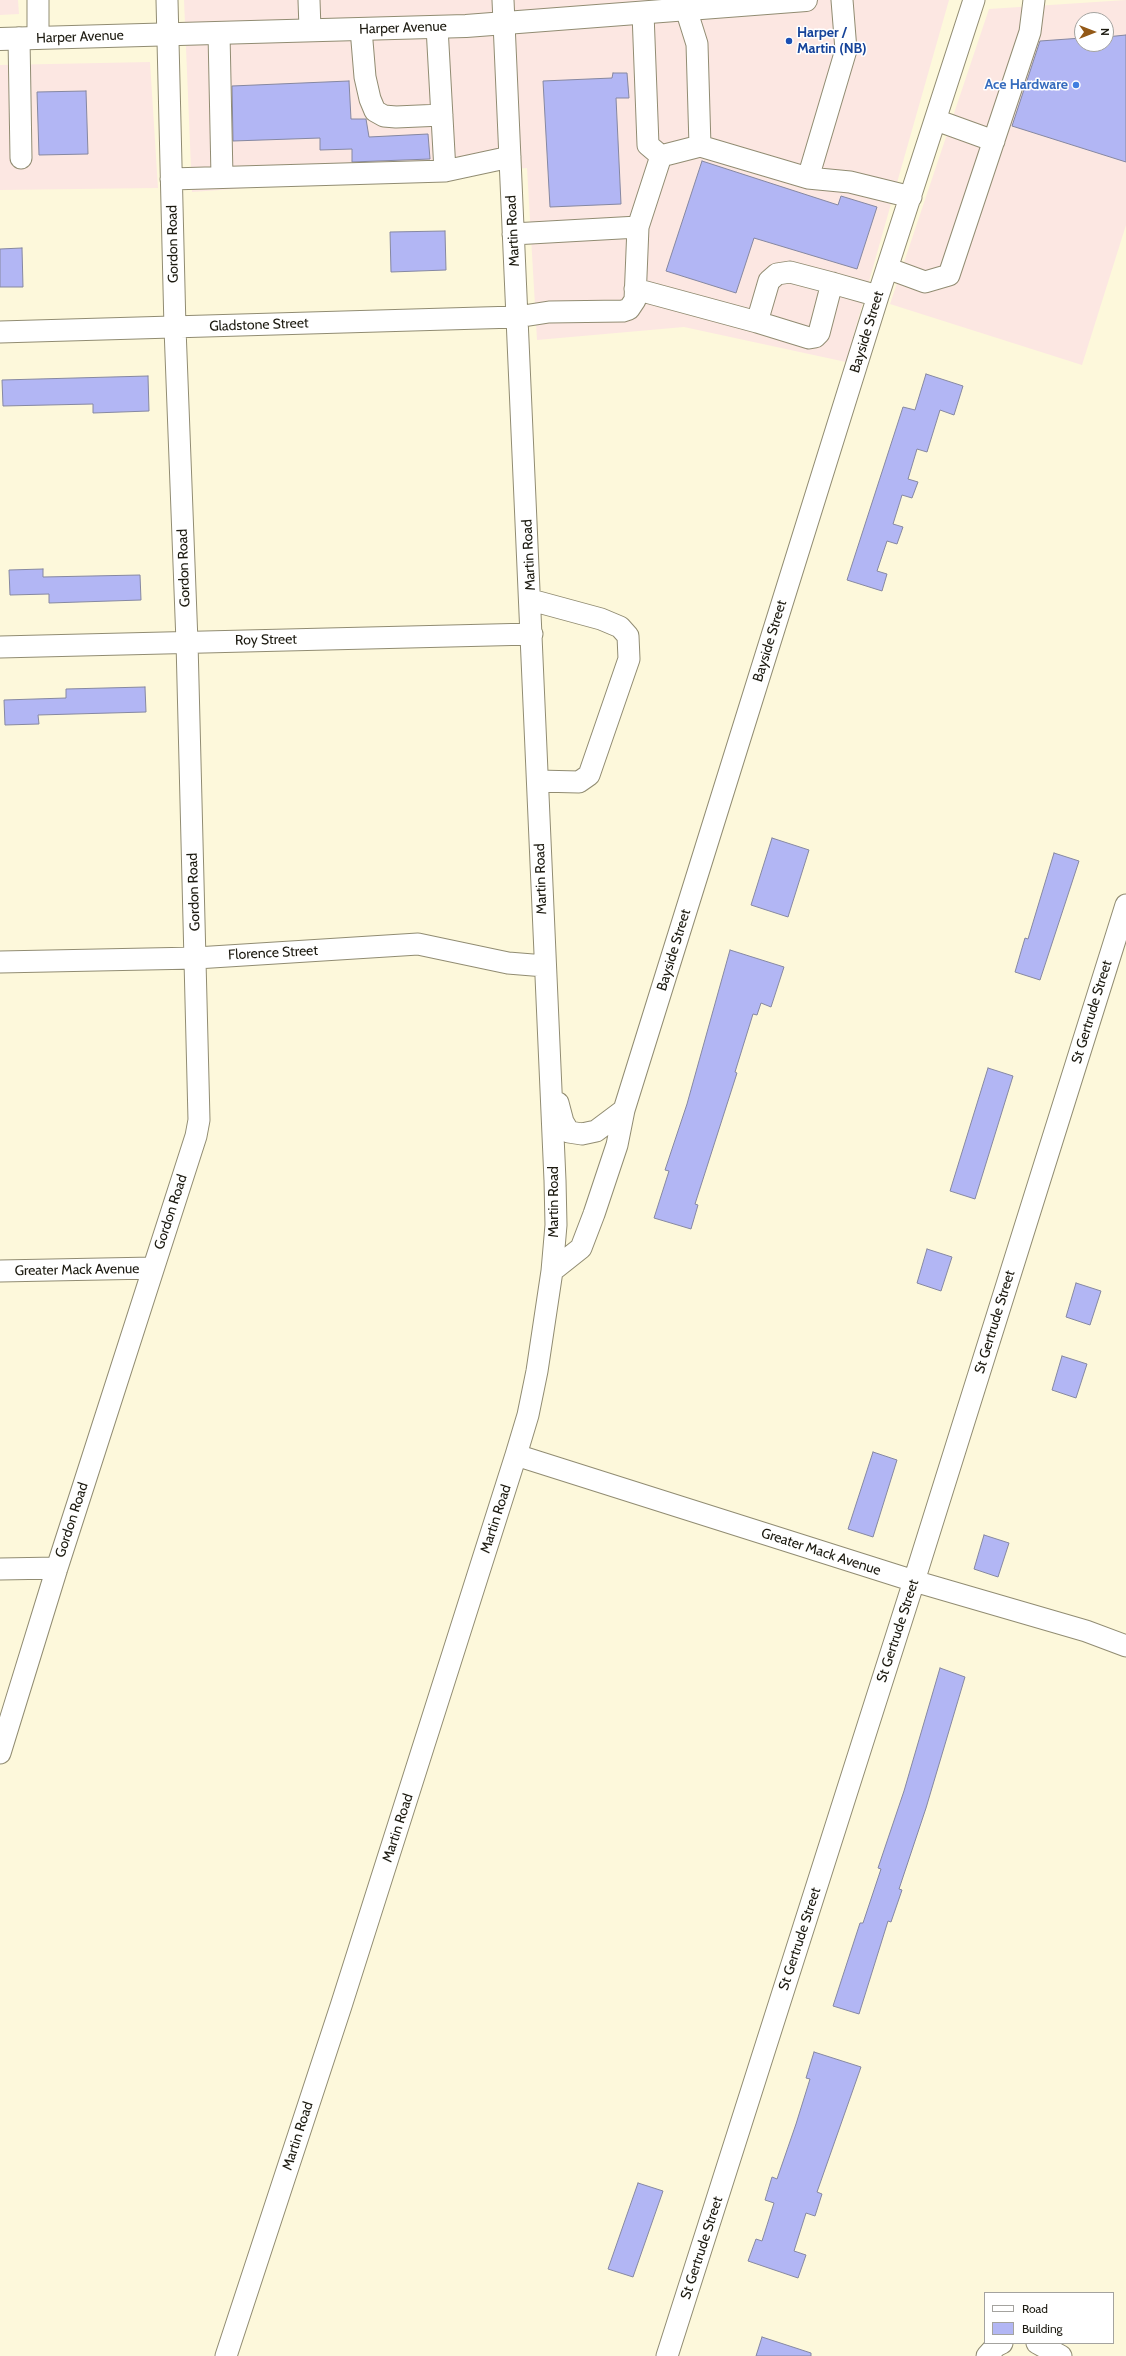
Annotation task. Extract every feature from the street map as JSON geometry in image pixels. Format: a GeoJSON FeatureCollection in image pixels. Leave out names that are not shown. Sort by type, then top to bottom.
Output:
{"type":"FeatureCollection","features":[{"type":"Feature","properties":{"kind":"main road","name":"Harper Avenue"},"geometry":{"type":"LineString","coordinates":[[19,38],[504,24],[643,13],[686,5],[806,0]]}},
{"type":"Feature","properties":{"kind":"street"},"geometry":{"type":"LineString","coordinates":[[21,158],[19,38],[38,0]]}},
{"type":"Feature","properties":{"kind":"street","name":"Gordon Road"},"geometry":{"type":"LineString","coordinates":[[0,1754],[57,1568],[196,1136],[199,1120],[187,642],[175,328],[167,0]]}},
{"type":"Feature","properties":{"kind":"street"},"geometry":{"type":"LineString","coordinates":[[310,0],[310,30]]}},
{"type":"Feature","properties":{"kind":"street","name":"Martin Road"},"geometry":{"type":"LineString","coordinates":[[226,2356],[341,2006],[516,1455],[528,1415],[538,1371],[552,1271],[556,1225],[556,1195],[549,1063],[531,600],[503,0]]}},
{"type":"Feature","properties":{"kind":"street"},"geometry":{"type":"LineString","coordinates":[[808,178],[843,64],[846,38],[842,0]]}},
{"type":"Feature","properties":{"kind":"street","name":"Bayside Street"},"geometry":{"type":"LineString","coordinates":[[552,1271],[580,1248],[617,1145],[624,1110],[878,296],[974,0]]}},
{"type":"Feature","properties":{"kind":"street"},"geometry":{"type":"LineString","coordinates":[[887,268],[925,282],[949,275],[1030,32],[1034,0]]}},
{"type":"Feature","properties":{"kind":"street"},"geometry":{"type":"LineString","coordinates":[[686,5],[696,44],[700,146]]}},
{"type":"Feature","properties":{"kind":"street"},"geometry":{"type":"LineString","coordinates":[[643,13],[648,145],[661,156]]}},
{"type":"Feature","properties":{"kind":"street"},"geometry":{"type":"LineString","coordinates":[[437,27],[444,171]]}},
{"type":"Feature","properties":{"kind":"street"},"geometry":{"type":"LineString","coordinates":[[361,29],[365,77],[370,98],[376,111],[384,116],[396,118],[442,115]]}},
{"type":"Feature","properties":{"kind":"street"},"geometry":{"type":"LineString","coordinates":[[219,33],[222,177]]}},
{"type":"Feature","properties":{"kind":"street"},"geometry":{"type":"LineString","coordinates":[[936,120],[994,141]]}},
{"type":"Feature","properties":{"kind":"street"},"geometry":{"type":"LineString","coordinates":[[661,156],[700,146],[808,178],[850,182],[911,197]]}},
{"type":"Feature","properties":{"kind":"street"},"geometry":{"type":"LineString","coordinates":[[661,156],[638,227],[635,289],[757,322],[809,338],[815,337],[819,333],[832,283]]}},
{"type":"Feature","properties":{"kind":"street"},"geometry":{"type":"LineString","coordinates":[[171,179],[444,171],[510,157]]}},
{"type":"Feature","properties":{"kind":"street"},"geometry":{"type":"LineString","coordinates":[[513,234],[638,227]]}},
{"type":"Feature","properties":{"kind":"street"},"geometry":{"type":"LineString","coordinates":[[757,322],[770,281],[777,274],[790,272],[878,296]]}},
{"type":"Feature","properties":{"kind":"street","name":"Gladstone Street"},"geometry":{"type":"LineString","coordinates":[[0,332],[517,317],[549,312],[623,311],[632,306],[635,289]]}},
{"type":"Feature","properties":{"kind":"street"},"geometry":{"type":"LineString","coordinates":[[531,600],[601,619],[620,627],[628,636],[629,659],[589,775],[579,782],[538,781]]}},
{"type":"Feature","properties":{"kind":"street","name":"Roy Street"},"geometry":{"type":"LineString","coordinates":[[0,647],[532,634]]}},
{"type":"Feature","properties":{"kind":"street","name":"St Gertrude Street"},"geometry":{"type":"LineString","coordinates":[[667,2356],[914,1581],[1126,905]]}},
{"type":"Feature","properties":{"kind":"street","name":"Florence Street"},"geometry":{"type":"LineString","coordinates":[[0,962],[196,958],[418,944],[508,963],[545,966]]}},
{"type":"Feature","properties":{"kind":"street"},"geometry":{"type":"LineString","coordinates":[[549,1063],[558,1107],[569,1132],[582,1134],[596,1131],[624,1110]]}},
{"type":"Feature","properties":{"kind":"street","name":"Greater Mack Avenue"},"geometry":{"type":"LineString","coordinates":[[0,1271],[153,1268]]}},
{"type":"Feature","properties":{"kind":"street","name":"Greater Mack Avenue"},"geometry":{"type":"LineString","coordinates":[[516,1455],[914,1581],[1086,1630],[1126,1646]]}},
{"type":"Feature","properties":{"kind":"street"},"geometry":{"type":"LineString","coordinates":[[0,1569],[57,1568]]}},
{"type":"Feature","properties":{"kind":"street"},"geometry":{"type":"LineString","coordinates":[[987,2356],[996,2346],[1000,2344]]}},
{"type":"Feature","properties":{"kind":"street"},"geometry":{"type":"LineString","coordinates":[[1039,2344],[1061,2356]]}},
{"type":"Feature","properties":{"kind":"shaded area"},"geometry":{"type":"Polygon","coordinates":[[[0,0],[18,0],[19,14],[0,15],[0,0]]]}},
{"type":"Feature","properties":{"kind":"shaded area"},"geometry":{"type":"Polygon","coordinates":[[[184,0],[949,0],[846,362],[684,327],[537,340],[527,168],[192,192],[184,0]]]}},
{"type":"Feature","properties":{"kind":"shaded area"},"geometry":{"type":"Polygon","coordinates":[[[1126,0],[1126,225],[1082,365],[890,304],[989,9],[1126,0]]]}},
{"type":"Feature","properties":{"kind":"shaded area"},"geometry":{"type":"Polygon","coordinates":[[[150,62],[158,188],[0,190],[0,65],[150,62]]]}},
{"type":"Feature","properties":{"kind":"building","name":"Ace Hardware"},"geometry":{"type":"Polygon","coordinates":[[[1126,35],[1126,162],[1012,126],[1040,41],[1074,39],[1074,52],[1114,52],[1114,36],[1126,35]]]}},
{"type":"Feature","properties":{"kind":"building"},"geometry":{"type":"Polygon","coordinates":[[[613,73],[627,73],[629,98],[616,98],[621,204],[550,207],[543,81],[612,78],[613,73]]]}},
{"type":"Feature","properties":{"kind":"building"},"geometry":{"type":"Polygon","coordinates":[[[349,81],[351,119],[366,119],[369,137],[428,134],[430,159],[352,162],[352,149],[320,150],[320,138],[233,141],[232,86],[349,81]]]}},
{"type":"Feature","properties":{"kind":"building"},"geometry":{"type":"Polygon","coordinates":[[[86,91],[88,154],[39,155],[37,92],[86,91]]]}},
{"type":"Feature","properties":{"kind":"building"},"geometry":{"type":"Polygon","coordinates":[[[702,161],[838,205],[841,196],[877,207],[857,269],[754,238],[736,293],[666,271],[702,161]]]}},
{"type":"Feature","properties":{"kind":"building"},"geometry":{"type":"Polygon","coordinates":[[[445,231],[446,270],[391,272],[390,232],[445,231]]]}},
{"type":"Feature","properties":{"kind":"building"},"geometry":{"type":"Polygon","coordinates":[[[22,248],[23,287],[0,287],[0,249],[22,248]]]}},
{"type":"Feature","properties":{"kind":"building"},"geometry":{"type":"Polygon","coordinates":[[[926,374],[963,386],[954,415],[940,410],[927,452],[917,449],[908,479],[918,482],[912,498],[902,495],[893,524],[903,527],[897,544],[887,541],[877,571],[887,574],[882,591],[847,580],[903,407],[915,410],[926,374]]]}},
{"type":"Feature","properties":{"kind":"building"},"geometry":{"type":"Polygon","coordinates":[[[148,376],[149,411],[93,413],[93,404],[3,406],[2,380],[148,376]]]}},
{"type":"Feature","properties":{"kind":"building"},"geometry":{"type":"Polygon","coordinates":[[[43,569],[43,577],[140,575],[141,600],[49,603],[49,594],[10,595],[9,570],[43,569]]]}},
{"type":"Feature","properties":{"kind":"building"},"geometry":{"type":"Polygon","coordinates":[[[145,687],[146,712],[38,715],[39,724],[5,725],[4,700],[66,698],[66,689],[145,687]]]}},
{"type":"Feature","properties":{"kind":"building"},"geometry":{"type":"Polygon","coordinates":[[[772,838],[809,850],[788,917],[751,905],[772,838]]]}},
{"type":"Feature","properties":{"kind":"building"},"geometry":{"type":"Polygon","coordinates":[[[1054,853],[1079,861],[1040,980],[1015,972],[1025,938],[1028,939],[1054,853]]]}},
{"type":"Feature","properties":{"kind":"building"},"geometry":{"type":"Polygon","coordinates":[[[730,950],[784,967],[771,1007],[761,1003],[757,1015],[753,1014],[735,1072],[737,1073],[695,1204],[698,1205],[691,1229],[654,1218],[669,1171],[665,1170],[687,1104],[730,950]]]}},
{"type":"Feature","properties":{"kind":"building"},"geometry":{"type":"Polygon","coordinates":[[[988,1068],[1013,1076],[975,1199],[950,1191],[988,1068]]]}},
{"type":"Feature","properties":{"kind":"building"},"geometry":{"type":"Polygon","coordinates":[[[927,1249],[952,1257],[941,1291],[917,1283],[927,1249]]]}},
{"type":"Feature","properties":{"kind":"building"},"geometry":{"type":"Polygon","coordinates":[[[1076,1283],[1101,1291],[1090,1325],[1066,1317],[1076,1283]]]}},
{"type":"Feature","properties":{"kind":"building"},"geometry":{"type":"Polygon","coordinates":[[[1062,1356],[1087,1364],[1076,1398],[1052,1390],[1062,1356]]]}},
{"type":"Feature","properties":{"kind":"building"},"geometry":{"type":"Polygon","coordinates":[[[873,1452],[897,1460],[873,1537],[848,1529],[873,1452]]]}},
{"type":"Feature","properties":{"kind":"building"},"geometry":{"type":"Polygon","coordinates":[[[984,1535],[1009,1543],[998,1577],[974,1569],[984,1535]]]}},
{"type":"Feature","properties":{"kind":"building"},"geometry":{"type":"Polygon","coordinates":[[[940,1668],[965,1677],[926,1808],[899,1889],[902,1890],[891,1922],[888,1921],[859,2014],[833,2006],[860,1923],[863,1923],[881,1869],[878,1868],[904,1791],[940,1668]]]}},
{"type":"Feature","properties":{"kind":"building"},"geometry":{"type":"Polygon","coordinates":[[[814,2052],[861,2067],[817,2192],[822,2194],[815,2216],[806,2213],[794,2251],[806,2255],[798,2278],[748,2261],[756,2239],[762,2241],[774,2203],[765,2200],[772,2177],[777,2179],[796,2124],[810,2079],[806,2078],[814,2052]]]}},
{"type":"Feature","properties":{"kind":"building"},"geometry":{"type":"Polygon","coordinates":[[[638,2183],[663,2191],[633,2277],[608,2269],[638,2183]]]}},
{"type":"Feature","properties":{"kind":"building"},"geometry":{"type":"Polygon","coordinates":[[[762,2337],[811,2353],[811,2356],[756,2356],[762,2337]]]}},
{"type":"Feature","properties":{"kind":"place","name":"Harper / Martin (NB)"},"geometry":{"type":"Point","coordinates":[789,41]}},
{"type":"Feature","properties":{"kind":"place","name":"Ace Hardware"},"geometry":{"type":"Point","coordinates":[1076,85]}}]}
